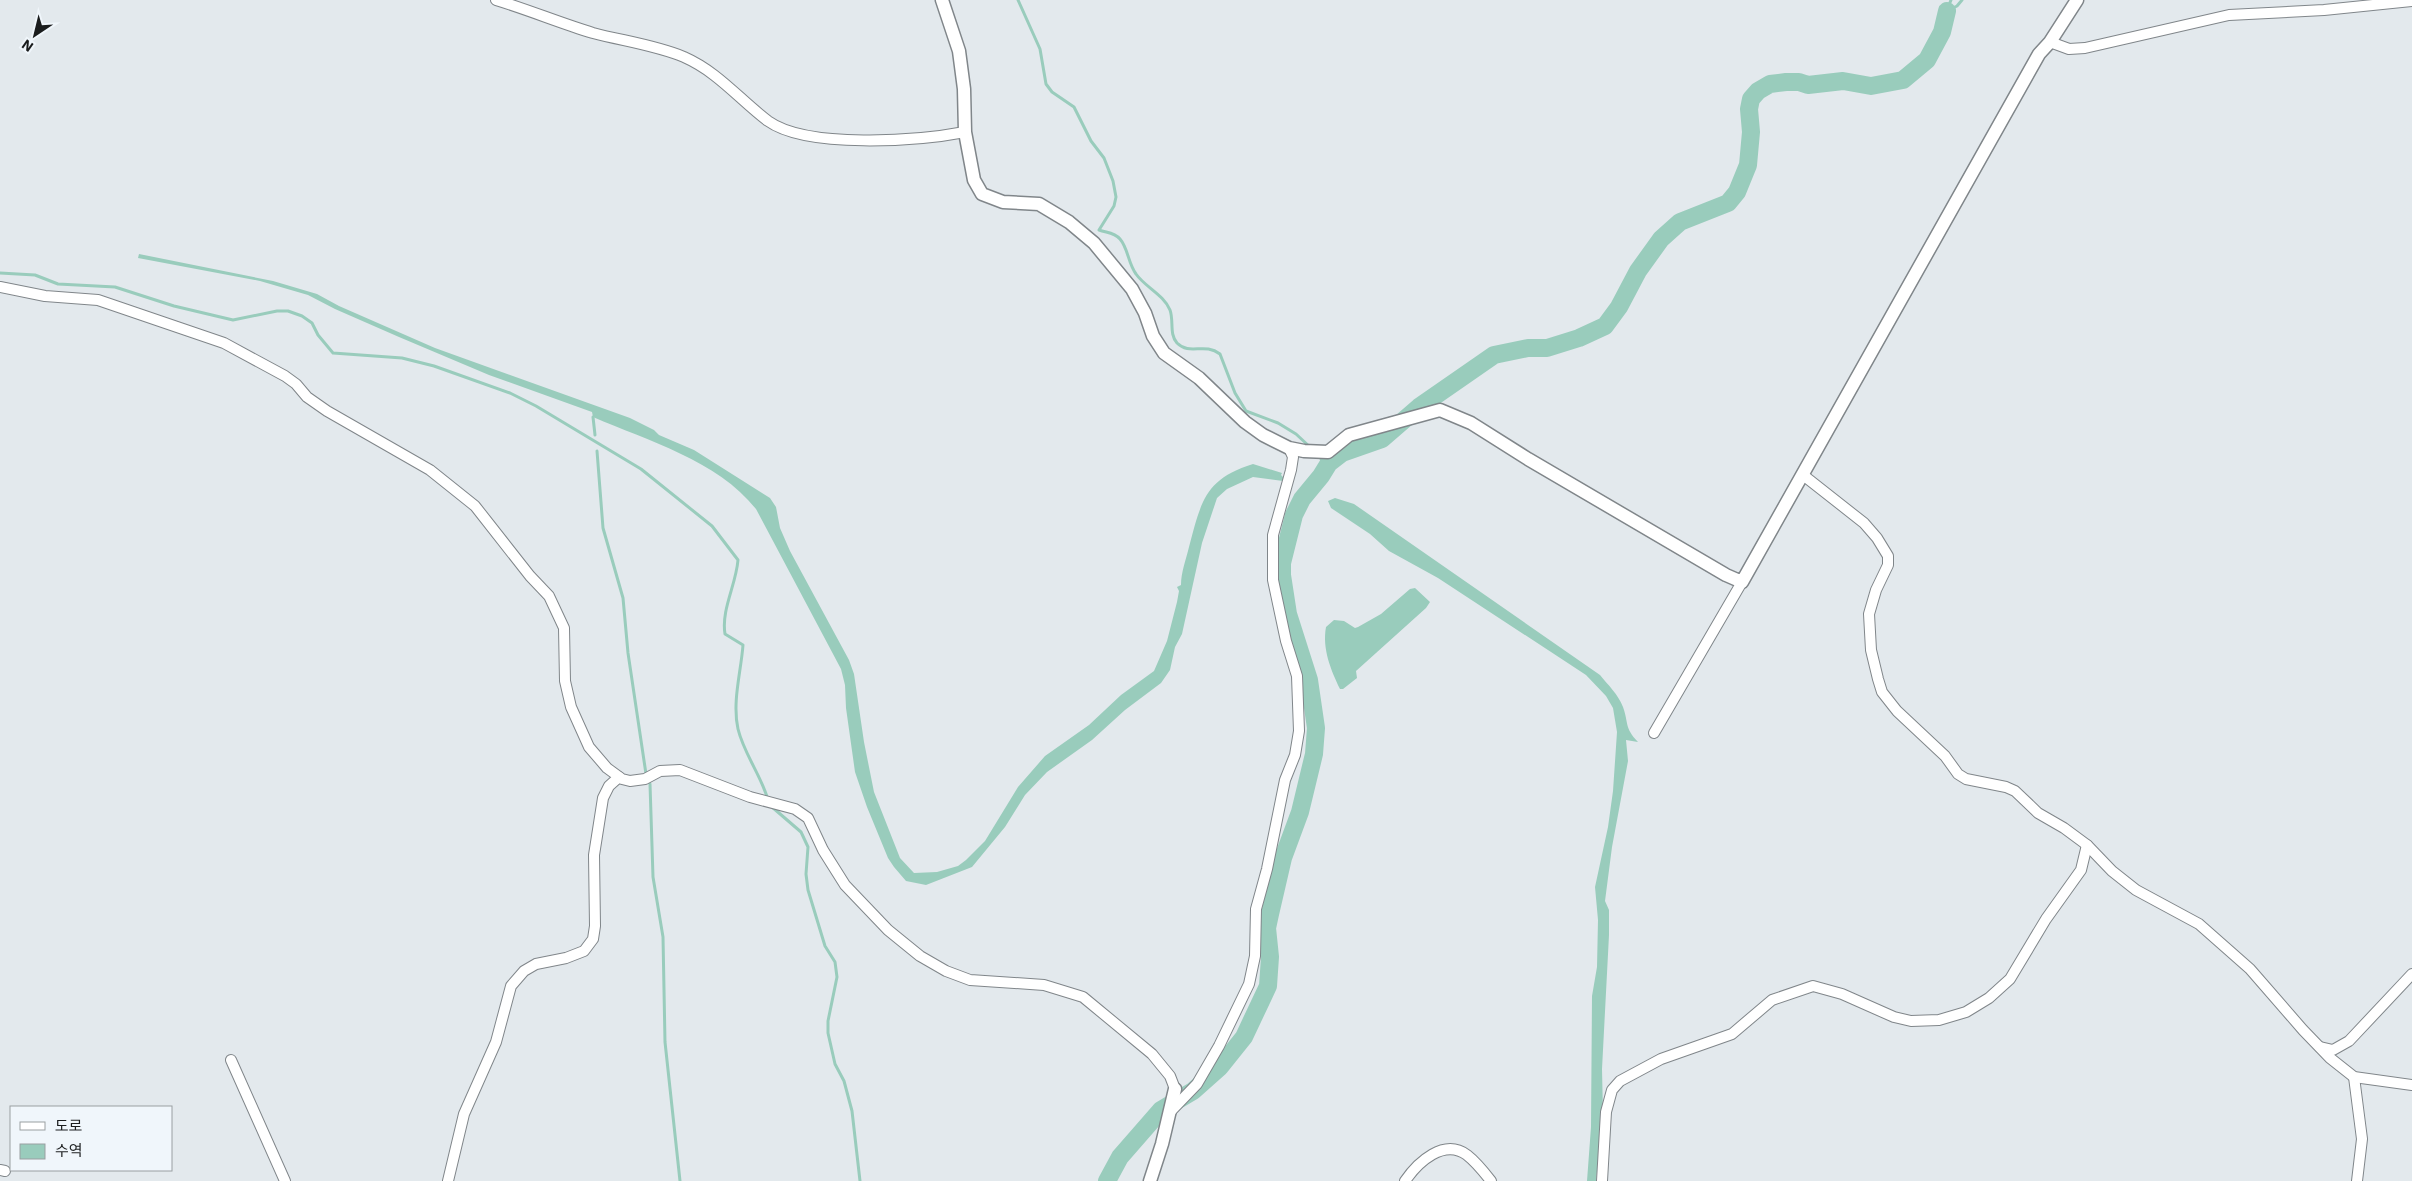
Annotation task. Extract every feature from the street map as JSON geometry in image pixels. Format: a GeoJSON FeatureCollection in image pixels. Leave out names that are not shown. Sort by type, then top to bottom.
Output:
{"type":"FeatureCollection","features":[{"type":"Feature","properties":{"kind":"street"},"geometry":{"type":"LineString","coordinates":[[496,0],[595,33],[683,56],[724,81],[768,121],[790,131],[846,141],[943,136],[965,132]]}},
{"type":"Feature","properties":{"kind":"street"},"geometry":{"type":"LineString","coordinates":[[942,0],[959,50],[964,89],[965,132],[974,180],[982,194],[1003,202],[1039,204],[1069,222],[1094,243],[1132,289],[1145,313],[1153,336],[1164,353],[1199,378],[1244,422],[1263,435],[1289,448],[1328,452],[1349,435],[1440,410],[1471,422],[1545,469],[1726,575],[1742,582]]}},
{"type":"Feature","properties":{"kind":"street"},"geometry":{"type":"LineString","coordinates":[[1654,733],[1803,475],[1987,144],[2039,54],[2050,42],[2077,0]]}},
{"type":"Feature","properties":{"kind":"street"},"geometry":{"type":"LineString","coordinates":[[2050,42],[2069,49],[2085,48],[2229,15],[2324,10],[2412,1]]}},
{"type":"Feature","properties":{"kind":"street"},"geometry":{"type":"LineString","coordinates":[[0,287],[45,296],[98,300],[238,349],[285,376],[327,411],[430,470],[460,494],[484,517],[555,606],[564,628],[564,681],[576,720],[598,760],[619,777],[630,781],[638,781],[660,771],[680,770],[750,797],[795,809],[808,818],[823,850],[845,885],[865,907],[915,952],[946,971],[960,977],[993,982],[1044,985],[1083,997],[1152,1054],[1170,1076],[1175,1089],[1150,1181]]}},
{"type":"Feature","properties":{"kind":"street"},"geometry":{"type":"LineString","coordinates":[[1170,1112],[1197,1084],[1250,984],[1255,956],[1256,909],[1285,780],[1295,755],[1299,731],[1297,676],[1286,641],[1273,580],[1273,535],[1294,457],[1289,448]]}},
{"type":"Feature","properties":{"kind":"street"},"geometry":{"type":"LineString","coordinates":[[1803,475],[1864,524],[1877,538],[1888,556],[1888,565],[1871,603],[1868,625],[1871,650],[1880,685],[1896,711],[1945,756],[1958,774],[1966,779],[2006,787],[2015,791],[2038,813],[2088,845],[2112,871],[2136,890],[2184,915],[2220,941],[2250,968],[2302,1030],[2330,1058],[2354,1077],[2412,1085]]}},
{"type":"Feature","properties":{"kind":"street"},"geometry":{"type":"LineString","coordinates":[[448,1181],[464,1114],[496,1042],[511,986],[524,971],[536,964],[566,958],[584,951],[593,939],[595,926],[594,855],[605,792],[619,777]]}},
{"type":"Feature","properties":{"kind":"street"},"geometry":{"type":"LineString","coordinates":[[1602,1181],[1606,1112],[1612,1090],[1620,1081],[1661,1059],[1732,1034],[1772,1000],[1813,986],[1842,994],[1888,1015],[1911,1020],[1939,1020],[1966,1012],[1989,998],[2010,979],[2046,919],[2081,870],[2088,845]]}},
{"type":"Feature","properties":{"kind":"street"},"geometry":{"type":"LineString","coordinates":[[2319,1046],[2333,1050],[2349,1041],[2412,974]]}},
{"type":"Feature","properties":{"kind":"street"},"geometry":{"type":"LineString","coordinates":[[231,1060],[286,1181]]}},
{"type":"Feature","properties":{"kind":"street"},"geometry":{"type":"LineString","coordinates":[[2354,1077],[2362,1139],[2357,1181]]}},
{"type":"Feature","properties":{"kind":"street"},"geometry":{"type":"LineString","coordinates":[[1405,1181],[1424,1160],[1444,1149],[1453,1149],[1473,1160],[1491,1181]]}},
{"type":"Feature","properties":{"kind":"water"},"geometry":{"type":"Polygon","coordinates":[[[139,254],[273,281],[317,294],[339,306],[435,348],[630,418],[654,430],[659,435],[694,450],[770,498],[776,507],[780,528],[790,551],[849,660],[854,674],[864,742],[874,792],[900,858],[914,873],[937,872],[958,866],[966,860],[985,841],[1018,787],[1045,756],[1089,725],[1121,695],[1154,671],[1167,641],[1177,602],[1179,591],[1177,587],[1181,585],[1197,518],[1207,495],[1214,485],[1237,470],[1253,464],[1282,473],[1281,475],[1284,478],[1283,481],[1253,477],[1227,489],[1217,498],[1202,543],[1182,634],[1175,647],[1170,670],[1161,683],[1125,710],[1092,740],[1047,772],[1025,795],[1005,827],[972,867],[926,885],[906,881],[888,858],[855,772],[846,708],[845,685],[841,669],[756,509],[722,477],[680,454],[593,417],[592,412],[489,375],[335,309],[308,295],[260,281],[138,258],[139,254]]]}},
{"type":"Feature","properties":{"kind":"water"},"geometry":{"type":"Polygon","coordinates":[[[1335,498],[1354,504],[1600,675],[1618,698],[1623,707],[1629,729],[1638,742],[1626,740],[1628,761],[1612,847],[1605,901],[1609,910],[1609,935],[1602,1069],[1603,1114],[1596,1181],[1587,1181],[1591,1127],[1592,996],[1597,967],[1598,920],[1595,887],[1608,827],[1613,791],[1617,732],[1613,708],[1606,696],[1586,675],[1438,578],[1389,551],[1370,534],[1331,508],[1328,501],[1335,498]]]}},
{"type":"Feature","properties":{"kind":"water"},"geometry":{"type":"Polygon","coordinates":[[[1415,588],[1430,602],[1426,608],[1356,671],[1357,678],[1343,689],[1340,689],[1326,651],[1326,627],[1334,620],[1344,621],[1355,628],[1358,627],[1381,614],[1410,589],[1415,588]]]}},
{"type":"Feature","properties":{"kind":"waterway"},"geometry":{"type":"LineString","coordinates":[[1018,0],[1040,49],[1046,84],[1052,92],[1074,107],[1091,141],[1104,158],[1113,181],[1116,197],[1114,206],[1099,230],[1113,234],[1120,239],[1136,274],[1167,305],[1171,314],[1173,336],[1177,343],[1187,349],[1208,349],[1220,354],[1235,393],[1246,411],[1278,423],[1296,434],[1311,448]]}},
{"type":"Feature","properties":{"kind":"waterway"},"geometry":{"type":"LineString","coordinates":[[1947,10],[1951,0]]}},
{"type":"Feature","properties":{"kind":"waterway"},"geometry":{"type":"LineString","coordinates":[[1947,11],[1957,6],[1962,0]]}},
{"type":"Feature","properties":{"kind":"waterway"},"geometry":{"type":"LineString","coordinates":[[1107,1181],[1120,1157],[1161,1110],[1193,1091],[1220,1067],[1244,1037],[1268,986],[1270,957],[1267,928],[1283,858],[1300,812],[1314,754],[1316,728],[1309,680],[1288,614],[1282,575],[1282,563],[1294,515],[1302,499],[1329,463],[1342,453],[1382,439],[1419,407],[1494,355],[1528,348],[1547,348],[1579,338],[1605,326],[1619,307],[1638,271],[1661,239],[1680,222],[1728,203],[1737,192],[1748,165],[1751,132],[1749,109],[1751,99],[1758,91],[1770,84],[1786,82],[1799,82],[1808,85],[1843,81],[1871,86],[1903,80],[1927,60],[1942,32],[1947,11]]}},
{"type":"Feature","properties":{"kind":"waterway"},"geometry":{"type":"LineString","coordinates":[[0,273],[35,275],[58,284],[115,287],[174,306],[233,320],[277,311],[288,311],[302,316],[312,323],[318,335],[333,353],[402,358],[434,366],[510,393],[536,406],[641,469],[712,526],[738,560],[725,616],[725,634],[743,645],[736,698],[736,719],[744,747],[768,800]]}},
{"type":"Feature","properties":{"kind":"waterway"},"geometry":{"type":"LineString","coordinates":[[593,417],[595,435]]}},
{"type":"Feature","properties":{"kind":"waterway"},"geometry":{"type":"LineString","coordinates":[[597,451],[603,528],[623,598],[628,653],[646,774]]}},
{"type":"Feature","properties":{"kind":"waterway"},"geometry":{"type":"LineString","coordinates":[[1319,456],[1322,460],[1321,476]]}},
{"type":"Feature","properties":{"kind":"waterway"},"geometry":{"type":"LineString","coordinates":[[650,784],[653,877],[663,937],[665,1042],[680,1181]]}},
{"type":"Feature","properties":{"kind":"waterway"},"geometry":{"type":"LineString","coordinates":[[772,807],[801,832],[808,847],[806,874],[808,890],[825,946],[835,962],[837,977],[828,1021],[828,1033],[835,1064],[844,1081],[852,1111],[860,1181]]}}]}
